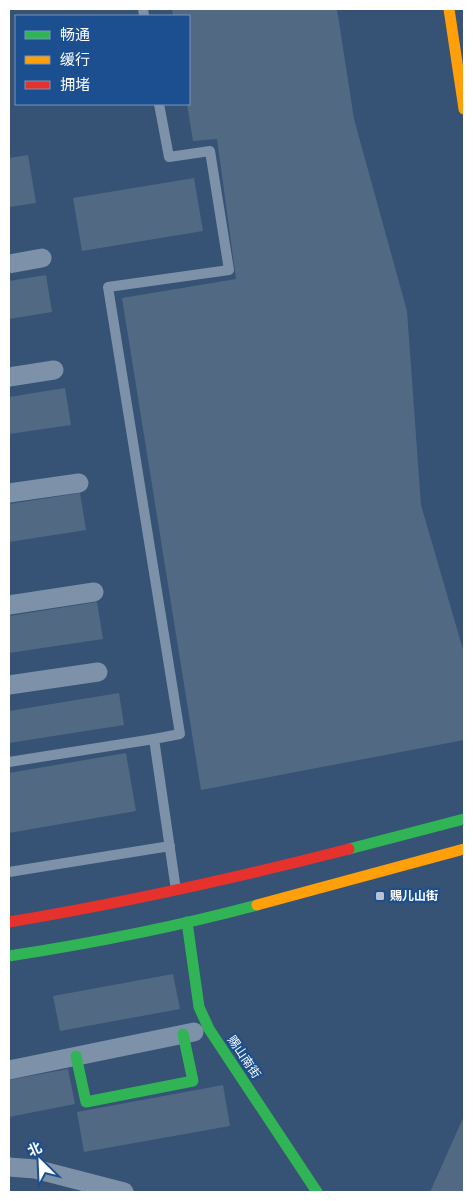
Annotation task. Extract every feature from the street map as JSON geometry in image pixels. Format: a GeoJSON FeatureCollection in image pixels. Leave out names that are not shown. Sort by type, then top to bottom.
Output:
{"type":"FeatureCollection","features":[{"type":"Feature","properties":{"kind":"main road"},"geometry":{"type":"LineString","coordinates":[[449,9],[464,109]]}},
{"type":"Feature","properties":{"kind":"main road"},"geometry":{"type":"LineString","coordinates":[[9,922],[80,912],[236,878],[464,819]]}},
{"type":"Feature","properties":{"kind":"main road"},"geometry":{"type":"LineString","coordinates":[[9,956],[93,943],[220,915],[464,849]]}},
{"type":"Feature","properties":{"kind":"main road","name":"赐山南街"},"geometry":{"type":"LineString","coordinates":[[187,922],[199,1007],[209,1029],[317,1192]]}},
{"type":"Feature","properties":{"kind":"main road"},"geometry":{"type":"LineString","coordinates":[[76,1056],[86,1102],[193,1081],[184,1034]]}},
{"type":"Feature","properties":{"kind":"street"},"geometry":{"type":"LineString","coordinates":[[9,264],[42,258]]}},
{"type":"Feature","properties":{"kind":"street"},"geometry":{"type":"LineString","coordinates":[[9,377],[54,370]]}},
{"type":"Feature","properties":{"kind":"street"},"geometry":{"type":"LineString","coordinates":[[9,493],[79,483]]}},
{"type":"Feature","properties":{"kind":"street"},"geometry":{"type":"LineString","coordinates":[[9,605],[94,592]]}},
{"type":"Feature","properties":{"kind":"street"},"geometry":{"type":"LineString","coordinates":[[9,685],[98,672]]}},
{"type":"Feature","properties":{"kind":"street"},"geometry":{"type":"LineString","coordinates":[[9,1070],[209,1029]]}},
{"type":"Feature","properties":{"kind":"street"},"geometry":{"type":"LineString","coordinates":[[9,1167],[35,1169],[124,1192]]}},
{"type":"Feature","properties":{"kind":"lane"},"geometry":{"type":"LineString","coordinates":[[9,762],[180,734],[108,287],[229,270],[210,151],[168,157],[159,105]]}},
{"type":"Feature","properties":{"kind":"lane"},"geometry":{"type":"LineString","coordinates":[[154,739],[177,891]]}},
{"type":"Feature","properties":{"kind":"lane"},"geometry":{"type":"LineString","coordinates":[[9,872],[170,846]]}},
{"type":"Feature","properties":{"kind":"building"},"geometry":{"type":"Polygon","coordinates":[[[172,9],[337,9],[354,119],[407,311],[421,505],[464,653],[464,740],[201,790],[122,298],[236,279],[217,139],[193,141],[187,105],[190,105],[190,15],[173,15],[172,9]]]}},
{"type":"Feature","properties":{"kind":"building"},"geometry":{"type":"Polygon","coordinates":[[[28,155],[36,203],[9,207],[9,158],[28,155]]]}},
{"type":"Feature","properties":{"kind":"building"},"geometry":{"type":"Polygon","coordinates":[[[194,178],[203,231],[82,251],[73,198],[194,178]]]}},
{"type":"Feature","properties":{"kind":"building"},"geometry":{"type":"Polygon","coordinates":[[[46,275],[52,312],[9,319],[9,281],[46,275]]]}},
{"type":"Feature","properties":{"kind":"building"},"geometry":{"type":"Polygon","coordinates":[[[65,388],[71,425],[9,434],[9,397],[65,388]]]}},
{"type":"Feature","properties":{"kind":"building"},"geometry":{"type":"Polygon","coordinates":[[[80,493],[86,530],[9,542],[9,504],[80,493]]]}},
{"type":"Feature","properties":{"kind":"building"},"geometry":{"type":"Polygon","coordinates":[[[97,602],[103,639],[9,653],[9,616],[97,602]]]}},
{"type":"Feature","properties":{"kind":"building"},"geometry":{"type":"Polygon","coordinates":[[[119,693],[124,725],[9,743],[9,711],[119,693]]]}},
{"type":"Feature","properties":{"kind":"building"},"geometry":{"type":"Polygon","coordinates":[[[126,753],[136,811],[9,833],[9,773],[126,753]]]}},
{"type":"Feature","properties":{"kind":"building"},"geometry":{"type":"Polygon","coordinates":[[[173,974],[180,1009],[60,1031],[53,996],[173,974]]]}},
{"type":"Feature","properties":{"kind":"building"},"geometry":{"type":"Polygon","coordinates":[[[68,1069],[75,1104],[9,1117],[9,1080],[68,1069]]]}},
{"type":"Feature","properties":{"kind":"building"},"geometry":{"type":"Polygon","coordinates":[[[223,1085],[230,1126],[84,1152],[77,1112],[223,1085]]]}},
{"type":"Feature","properties":{"kind":"building"},"geometry":{"type":"Polygon","coordinates":[[[464,1116],[464,1192],[430,1192],[464,1116]]]}},
{"type":"Feature","properties":{"kind":"traffic: fast"},"geometry":{"type":"LineString","coordinates":[[349,849],[464,819]]}},
{"type":"Feature","properties":{"kind":"traffic: fast"},"geometry":{"type":"LineString","coordinates":[[9,956],[134,934],[257,905]]}},
{"type":"Feature","properties":{"kind":"traffic: fast"},"geometry":{"type":"LineString","coordinates":[[187,922],[199,1007],[209,1029],[317,1192]]}},
{"type":"Feature","properties":{"kind":"traffic: fast"},"geometry":{"type":"LineString","coordinates":[[76,1056],[86,1102],[193,1081],[183,1034]]}},
{"type":"Feature","properties":{"kind":"traffic: slow"},"geometry":{"type":"LineString","coordinates":[[449,9],[464,109]]}},
{"type":"Feature","properties":{"kind":"traffic: slow"},"geometry":{"type":"LineString","coordinates":[[257,905],[464,849]]}},
{"type":"Feature","properties":{"kind":"traffic: jam"},"geometry":{"type":"LineString","coordinates":[[9,922],[95,907],[180,889],[349,849]]}},
{"type":"Feature","properties":{"kind":"place","name":"赐儿山街"},"geometry":{"type":"Point","coordinates":[380,896]}}]}
